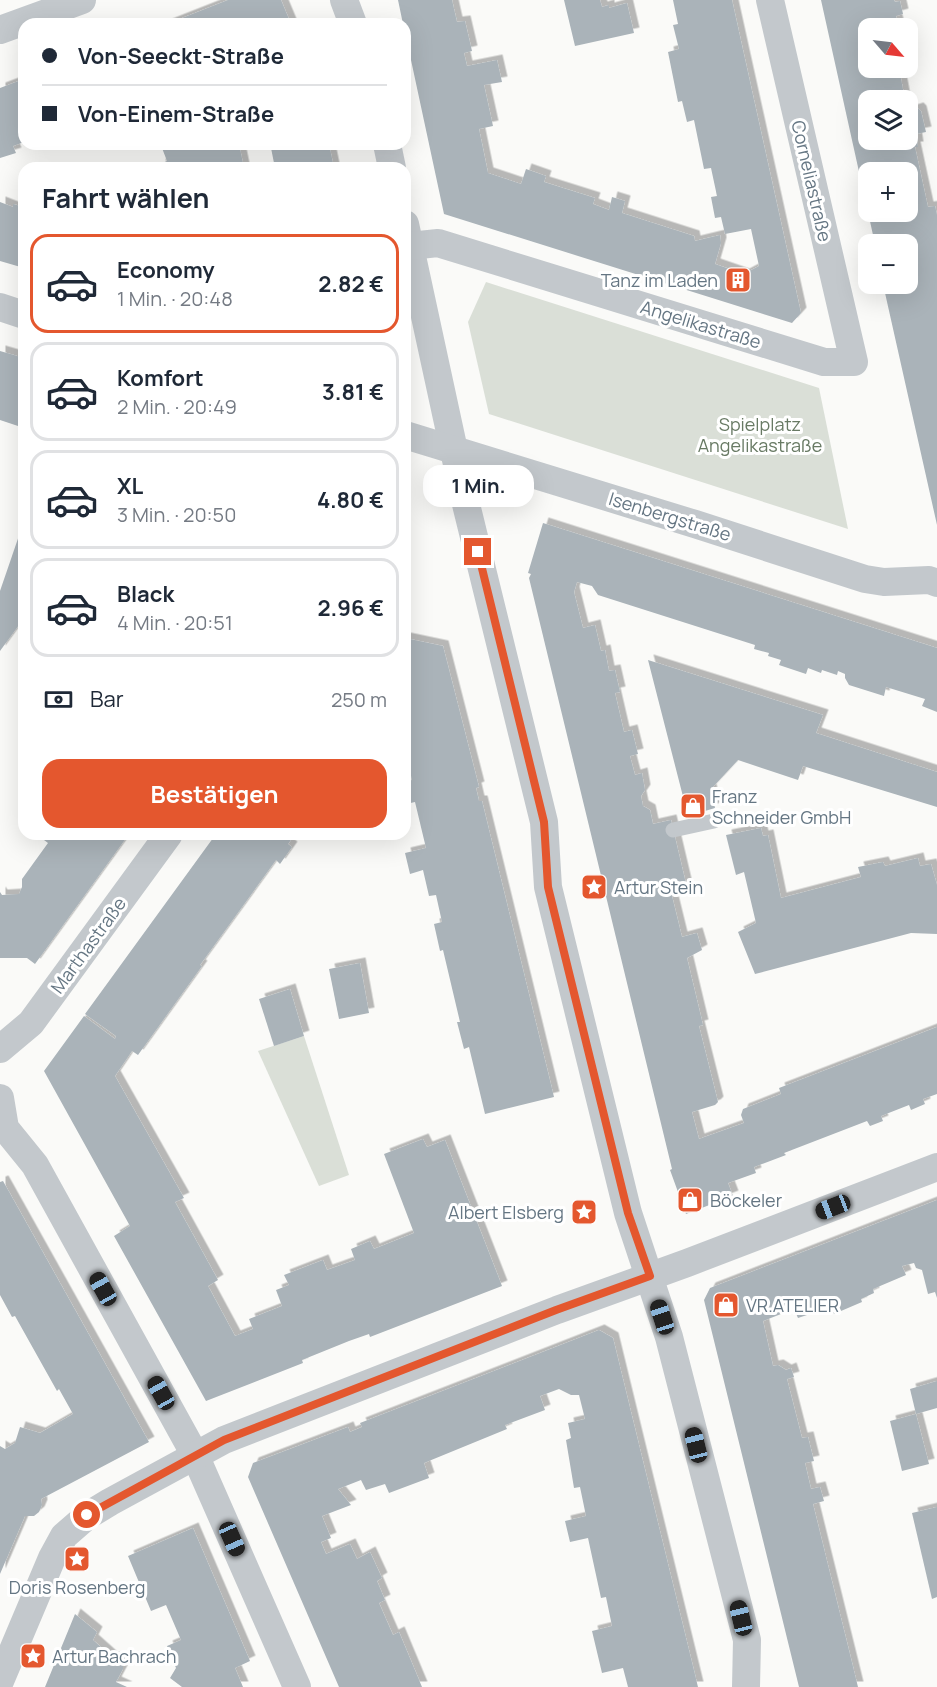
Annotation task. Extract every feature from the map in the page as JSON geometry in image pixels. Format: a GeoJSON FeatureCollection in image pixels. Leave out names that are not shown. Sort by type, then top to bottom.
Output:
{"type":"FeatureCollection","features":[{"type":"Feature","properties":{"kind":"street"},"geometry":{"type":"LineString","coordinates":[[33,18],[82,0]]}},
{"type":"Feature","properties":{"kind":"street"},"geometry":{"type":"LineString","coordinates":[[344,0],[351,18]]}},
{"type":"Feature","properties":{"kind":"street","name":"Corneliastraße"},"geometry":{"type":"LineString","coordinates":[[770,0],[854,362]]}},
{"type":"Feature","properties":{"kind":"street"},"geometry":{"type":"LineString","coordinates":[[0,30],[18,23]]}},
{"type":"Feature","properties":{"kind":"street","name":"Angelikastraße"},"geometry":{"type":"LineString","coordinates":[[411,236],[824,362],[854,362]]}},
{"type":"Feature","properties":{"kind":"street"},"geometry":{"type":"LineString","coordinates":[[411,253],[463,492],[544,822],[548,887],[628,1213],[669,1336],[747,1640],[746,1687]]}},
{"type":"Feature","properties":{"kind":"street"},"geometry":{"type":"LineString","coordinates":[[0,307],[18,313]]}},
{"type":"Feature","properties":{"kind":"street","name":"Isenbergstraße"},"geometry":{"type":"LineString","coordinates":[[411,437],[865,579],[884,582],[915,579],[937,583]]}},
{"type":"Feature","properties":{"kind":"street","name":"Marthastraße"},"geometry":{"type":"LineString","coordinates":[[0,1050],[31,1023],[165,840]]}},
{"type":"Feature","properties":{"kind":"street"},"geometry":{"type":"LineString","coordinates":[[0,1098],[3,1129],[34,1165],[195,1455],[297,1687]]}},
{"type":"Feature","properties":{"kind":"street"},"geometry":{"type":"LineString","coordinates":[[0,1681],[52,1558],[64,1536],[87,1515],[195,1455],[224,1440],[534,1318],[937,1167]]}},
{"type":"Feature","properties":{"kind":"lane"},"geometry":{"type":"LineString","coordinates":[[673,830],[714,821]]}},
{"type":"Feature","properties":{"kind":"green space","name":"Spielplatz Angelikastraße"},"geometry":{"type":"Polygon","coordinates":[[[486,282],[819,388],[848,529],[489,414],[468,322],[486,282]]]}},
{"type":"Feature","properties":{"kind":"green space"},"geometry":{"type":"Polygon","coordinates":[[[304,1036],[349,1175],[319,1186],[258,1051],[304,1036]]]}},
{"type":"Feature","properties":{"kind":"building"},"geometry":{"type":"Polygon","coordinates":[[[228,0],[281,0],[288,18],[182,18],[228,0]]]}},
{"type":"Feature","properties":{"kind":"building"},"geometry":{"type":"Polygon","coordinates":[[[398,0],[452,0],[457,22],[465,21],[472,51],[464,53],[467,66],[497,60],[502,82],[484,85],[493,126],[479,129],[488,173],[521,184],[526,169],[546,176],[544,182],[595,198],[593,204],[609,210],[612,197],[625,201],[622,213],[694,236],[695,241],[720,235],[721,243],[715,264],[744,274],[759,266],[751,229],[725,234],[721,217],[715,218],[711,197],[717,196],[711,168],[704,169],[694,120],[687,122],[682,101],[678,102],[668,52],[679,49],[673,25],[678,24],[673,0],[732,0],[801,313],[792,323],[444,214],[411,60],[411,18],[402,18],[398,0]]]}},
{"type":"Feature","properties":{"kind":"building"},"geometry":{"type":"Polygon","coordinates":[[[564,0],[600,0],[602,7],[609,5],[609,8],[627,3],[634,33],[575,46],[564,0]]]}},
{"type":"Feature","properties":{"kind":"building"},"geometry":{"type":"Polygon","coordinates":[[[821,0],[900,1],[903,14],[896,16],[896,18],[858,18],[858,78],[901,78],[903,90],[858,90],[858,150],[916,150],[928,207],[935,206],[937,215],[937,525],[885,294],[918,294],[918,234],[873,234],[870,222],[918,222],[918,162],[858,162],[858,167],[821,0]]]}},
{"type":"Feature","properties":{"kind":"building"},"geometry":{"type":"Polygon","coordinates":[[[18,81],[18,144],[13,146],[16,153],[0,158],[0,88],[18,81]]]}},
{"type":"Feature","properties":{"kind":"building"},"geometry":{"type":"Polygon","coordinates":[[[918,108],[921,111],[926,132],[918,134],[918,108]]]}},
{"type":"Feature","properties":{"kind":"building"},"geometry":{"type":"Polygon","coordinates":[[[163,150],[240,150],[243,162],[165,162],[167,161],[163,150]]]}},
{"type":"Feature","properties":{"kind":"building"},"geometry":{"type":"Polygon","coordinates":[[[271,150],[330,150],[333,162],[274,162],[271,150]]]}},
{"type":"Feature","properties":{"kind":"building"},"geometry":{"type":"Polygon","coordinates":[[[0,202],[13,207],[13,204],[18,205],[18,266],[0,261],[0,202]]]}},
{"type":"Feature","properties":{"kind":"building"},"geometry":{"type":"Polygon","coordinates":[[[0,351],[18,356],[18,426],[0,420],[0,351]]]}},
{"type":"Feature","properties":{"kind":"building"},"geometry":{"type":"Polygon","coordinates":[[[543,523],[937,648],[937,712],[922,706],[925,699],[886,687],[884,696],[849,685],[845,674],[838,671],[837,675],[822,670],[821,673],[808,668],[806,674],[779,665],[781,660],[768,656],[769,653],[754,649],[755,645],[598,595],[592,586],[577,582],[574,592],[583,628],[595,625],[601,651],[605,650],[609,671],[615,670],[620,692],[615,693],[624,732],[632,730],[638,754],[630,756],[635,775],[642,773],[645,790],[641,796],[643,806],[650,810],[653,824],[671,820],[687,888],[671,892],[682,937],[697,933],[702,950],[687,958],[703,1025],[699,1026],[718,1102],[692,1112],[699,1139],[744,1123],[741,1115],[743,1109],[781,1094],[779,1088],[937,1027],[937,1094],[923,1099],[925,1104],[911,1110],[909,1105],[881,1116],[883,1121],[870,1126],[867,1121],[784,1153],[786,1155],[754,1167],[756,1173],[728,1183],[733,1196],[686,1214],[670,1170],[672,1169],[529,578],[531,574],[528,573],[543,523]]]}},
{"type":"Feature","properties":{"kind":"building"},"geometry":{"type":"Polygon","coordinates":[[[18,538],[18,626],[0,651],[0,591],[18,538]]]}},
{"type":"Feature","properties":{"kind":"building"},"geometry":{"type":"Polygon","coordinates":[[[411,639],[443,646],[479,787],[476,788],[479,801],[482,801],[554,1097],[485,1114],[469,1047],[464,1049],[457,1022],[460,1022],[443,950],[440,951],[434,924],[442,922],[436,895],[429,896],[423,870],[410,874],[405,853],[426,848],[415,802],[411,803],[411,639]]]}},
{"type":"Feature","properties":{"kind":"building"},"geometry":{"type":"Polygon","coordinates":[[[648,660],[823,715],[816,733],[937,772],[937,807],[803,766],[798,780],[738,760],[711,789],[715,808],[688,816],[648,660]]]}},
{"type":"Feature","properties":{"kind":"building"},"geometry":{"type":"Polygon","coordinates":[[[761,828],[763,836],[768,835],[781,898],[861,877],[858,867],[883,862],[885,866],[918,858],[920,866],[931,864],[937,885],[937,934],[911,933],[755,974],[738,932],[756,923],[744,872],[736,875],[726,835],[761,828]]]}},
{"type":"Feature","properties":{"kind":"building"},"geometry":{"type":"Polygon","coordinates":[[[44,840],[125,840],[35,964],[27,958],[0,958],[0,892],[2,895],[19,894],[22,879],[48,843],[44,840]]]}},
{"type":"Feature","properties":{"kind":"building"},"geometry":{"type":"Polygon","coordinates":[[[212,840],[291,840],[288,844],[292,847],[280,864],[276,860],[138,1055],[132,1051],[115,1076],[184,1198],[175,1202],[218,1280],[208,1286],[235,1336],[253,1329],[249,1319],[282,1306],[276,1290],[289,1285],[284,1275],[323,1260],[327,1270],[355,1260],[351,1249],[370,1241],[374,1249],[414,1233],[384,1154],[423,1139],[427,1147],[445,1140],[502,1286],[370,1337],[369,1334],[349,1341],[302,1360],[303,1363],[206,1401],[114,1236],[130,1226],[44,1071],[84,1016],[115,1039],[116,1036],[85,1014],[212,840]]]}},
{"type":"Feature","properties":{"kind":"building"},"geometry":{"type":"Polygon","coordinates":[[[360,963],[369,1013],[339,1019],[329,969],[360,963]]]}},
{"type":"Feature","properties":{"kind":"building"},"geometry":{"type":"Polygon","coordinates":[[[290,989],[304,1036],[274,1046],[259,999],[290,989]]]}},
{"type":"Feature","properties":{"kind":"building"},"geometry":{"type":"Polygon","coordinates":[[[3,1181],[149,1442],[41,1499],[42,1505],[39,1512],[34,1516],[25,1516],[0,1574],[0,1446],[5,1449],[15,1443],[20,1427],[40,1433],[73,1414],[59,1389],[57,1391],[15,1316],[12,1317],[0,1295],[0,1182],[3,1181]]]}},
{"type":"Feature","properties":{"kind":"building"},"geometry":{"type":"Polygon","coordinates":[[[937,1200],[937,1298],[935,1292],[928,1294],[922,1270],[916,1268],[914,1263],[902,1266],[906,1275],[873,1289],[874,1293],[861,1299],[862,1302],[834,1314],[829,1300],[816,1306],[813,1313],[798,1318],[794,1309],[763,1321],[773,1366],[778,1365],[786,1370],[791,1368],[794,1377],[787,1379],[802,1438],[808,1437],[814,1461],[805,1463],[811,1489],[820,1487],[824,1501],[813,1504],[858,1687],[799,1687],[704,1300],[710,1288],[937,1200]]]}},
{"type":"Feature","properties":{"kind":"building"},"geometry":{"type":"Polygon","coordinates":[[[599,1330],[613,1338],[698,1687],[628,1687],[623,1668],[602,1673],[592,1631],[612,1626],[606,1597],[601,1598],[588,1538],[570,1542],[565,1521],[586,1516],[580,1487],[574,1488],[566,1440],[571,1438],[568,1423],[585,1419],[579,1395],[571,1395],[559,1389],[540,1396],[545,1410],[505,1425],[507,1429],[424,1463],[429,1478],[389,1493],[385,1484],[366,1490],[361,1480],[338,1489],[351,1505],[322,1516],[331,1538],[321,1542],[326,1554],[350,1544],[357,1559],[370,1552],[382,1578],[377,1581],[385,1600],[379,1603],[393,1635],[399,1632],[422,1687],[339,1687],[248,1477],[253,1463],[348,1427],[350,1432],[362,1427],[360,1423],[599,1330]]]}},
{"type":"Feature","properties":{"kind":"building"},"geometry":{"type":"Polygon","coordinates":[[[937,1381],[937,1408],[916,1414],[910,1389],[937,1381]]]}},
{"type":"Feature","properties":{"kind":"building"},"geometry":{"type":"Polygon","coordinates":[[[916,1414],[929,1464],[902,1471],[890,1421],[916,1414]]]}},
{"type":"Feature","properties":{"kind":"building"},"geometry":{"type":"Polygon","coordinates":[[[937,1507],[937,1597],[932,1599],[912,1513],[937,1507]]]}},
{"type":"Feature","properties":{"kind":"building"},"geometry":{"type":"Polygon","coordinates":[[[193,1528],[250,1661],[235,1668],[243,1687],[182,1687],[170,1678],[176,1668],[167,1646],[181,1640],[166,1605],[151,1611],[128,1556],[193,1528]]]}},
{"type":"Feature","properties":{"kind":"building"},"geometry":{"type":"Polygon","coordinates":[[[75,1614],[97,1632],[93,1640],[112,1657],[117,1657],[123,1662],[123,1669],[116,1682],[127,1687],[45,1687],[75,1614]]]}},
{"type":"Feature","properties":{"kind":"place","name":"Tanz im Laden"},"geometry":{"type":"Point","coordinates":[738,280]}},
{"type":"Feature","properties":{"kind":"place","name":"Franz Schneider GmbH"},"geometry":{"type":"Point","coordinates":[693,806]}},
{"type":"Feature","properties":{"kind":"place","name":"Artur Stein"},"geometry":{"type":"Point","coordinates":[594,887]}},
{"type":"Feature","properties":{"kind":"place","name":"Böckeler"},"geometry":{"type":"Point","coordinates":[690,1200]}},
{"type":"Feature","properties":{"kind":"place","name":"Albert Elsberg"},"geometry":{"type":"Point","coordinates":[584,1212]}},
{"type":"Feature","properties":{"kind":"place","name":"VR.ATELIER"},"geometry":{"type":"Point","coordinates":[726,1305]}},
{"type":"Feature","properties":{"kind":"place","name":"Doris Rosenberg"},"geometry":{"type":"Point","coordinates":[77,1559]}},
{"type":"Feature","properties":{"kind":"place","name":"Artur Bachrach"},"geometry":{"type":"Point","coordinates":[33,1656]}},
{"type":"Feature","properties":{"kind":"route"},"geometry":{"type":"LineString","coordinates":[[87,1515],[224,1440],[613,1288],[650,1276],[628,1213],[548,887],[544,822],[478,552]]}}]}
